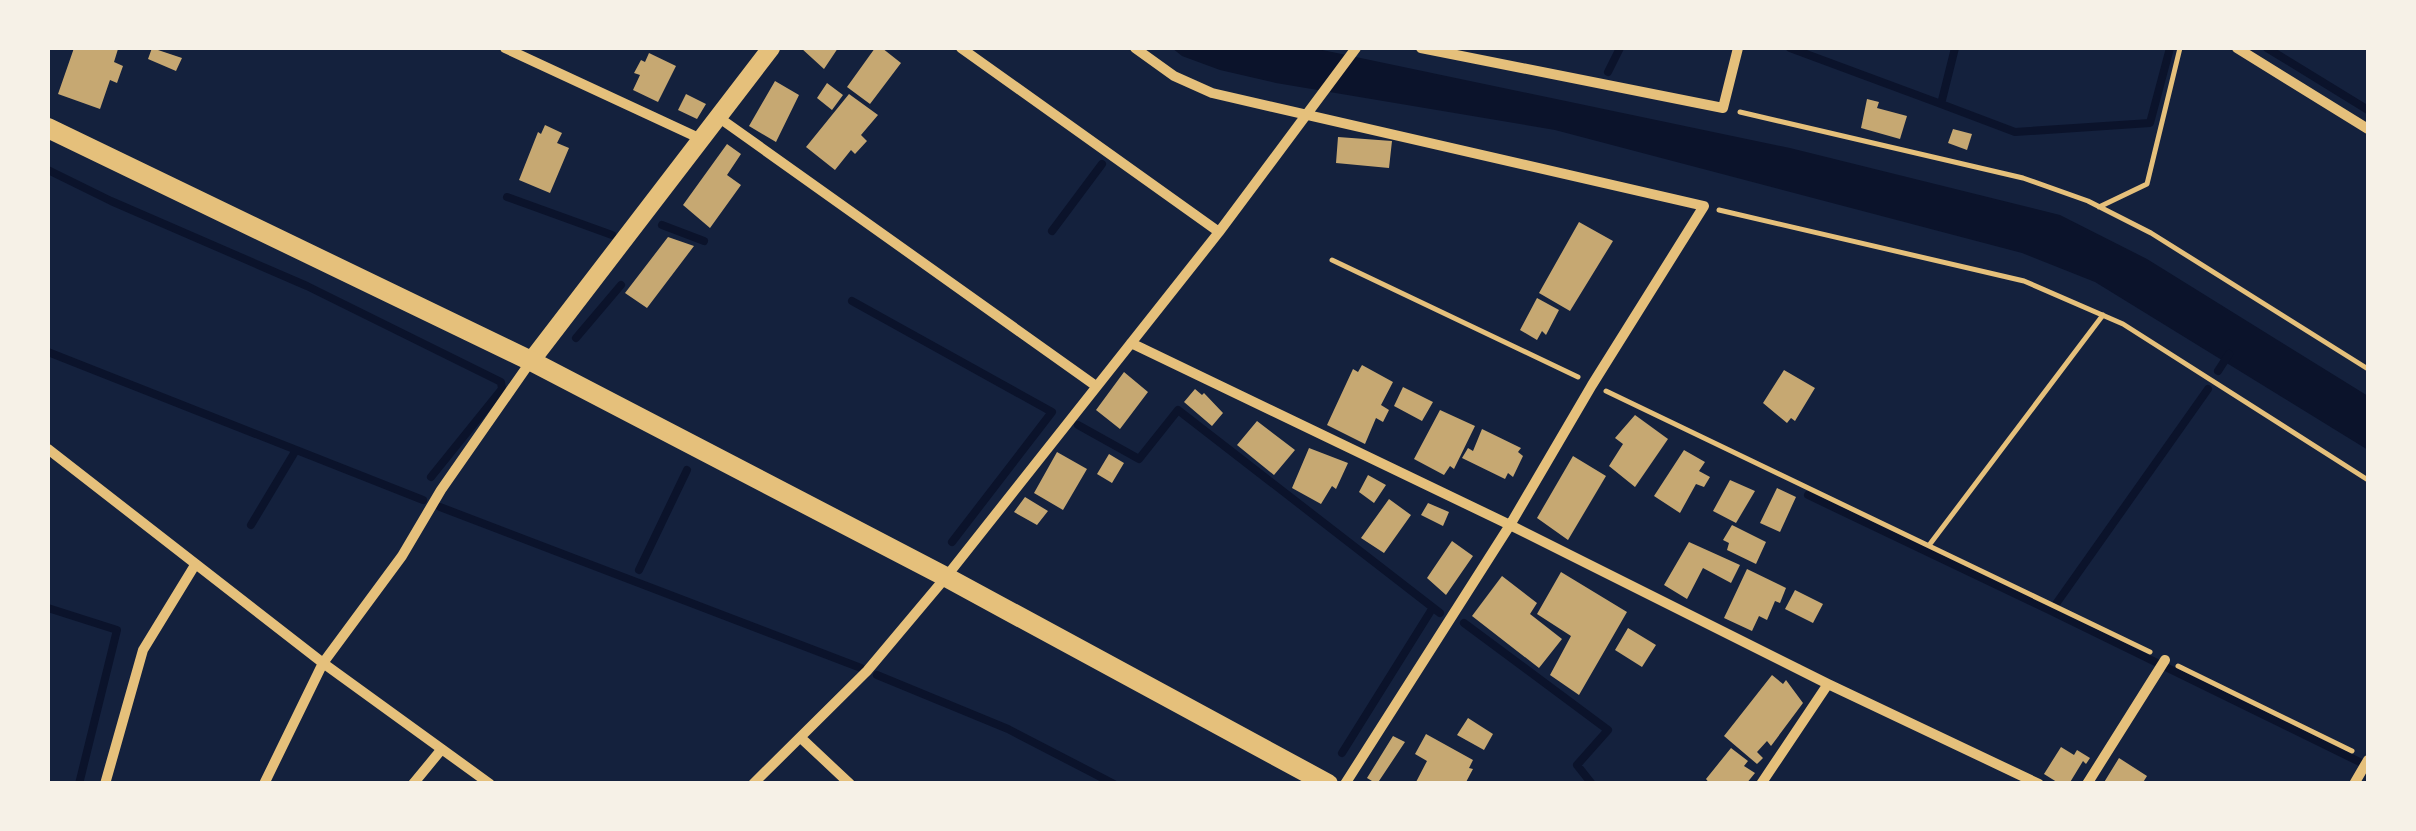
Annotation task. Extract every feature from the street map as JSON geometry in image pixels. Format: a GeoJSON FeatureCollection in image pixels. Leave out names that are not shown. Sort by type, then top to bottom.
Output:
{"type":"FeatureCollection","features":[{"type":"Feature","properties":{"kind":"main road"},"geometry":{"type":"LineString","coordinates":[[48,128],[531,361],[946,576],[1328,784]]}},
{"type":"Feature","properties":{"kind":"street"},"geometry":{"type":"LineString","coordinates":[[506,48],[701,139]]}},
{"type":"Feature","properties":{"kind":"street"},"geometry":{"type":"LineString","coordinates":[[264,784],[323,663],[402,556],[441,490],[531,361],[771,48]]}},
{"type":"Feature","properties":{"kind":"street"},"geometry":{"type":"LineString","coordinates":[[961,48],[1219,232]]}},
{"type":"Feature","properties":{"kind":"street"},"geometry":{"type":"LineString","coordinates":[[1135,48],[1174,76],[1212,93],[1704,206],[1592,384],[1510,525],[1346,784]]}},
{"type":"Feature","properties":{"kind":"street"},"geometry":{"type":"LineString","coordinates":[[1420,48],[1723,108],[1738,48]]}},
{"type":"Feature","properties":{"kind":"street"},"geometry":{"type":"LineString","coordinates":[[2237,48],[2368,129]]}},
{"type":"Feature","properties":{"kind":"street"},"geometry":{"type":"LineString","coordinates":[[753,784],[867,671],[946,576],[1219,232],[1355,49]]}},
{"type":"Feature","properties":{"kind":"street"},"geometry":{"type":"LineString","coordinates":[[718,117],[1096,386]]}},
{"type":"Feature","properties":{"kind":"street"},"geometry":{"type":"LineString","coordinates":[[1131,343],[2038,784]]}},
{"type":"Feature","properties":{"kind":"street"},"geometry":{"type":"LineString","coordinates":[[48,449],[323,663],[490,784]]}},
{"type":"Feature","properties":{"kind":"street"},"geometry":{"type":"LineString","coordinates":[[105,784],[143,650],[195,565]]}},
{"type":"Feature","properties":{"kind":"street"},"geometry":{"type":"LineString","coordinates":[[2086,784],[2165,660]]}},
{"type":"Feature","properties":{"kind":"street"},"geometry":{"type":"LineString","coordinates":[[1761,784],[1828,684]]}},
{"type":"Feature","properties":{"kind":"street"},"geometry":{"type":"LineString","coordinates":[[801,738],[850,784]]}},
{"type":"Feature","properties":{"kind":"street"},"geometry":{"type":"LineString","coordinates":[[413,784],[441,750]]}},
{"type":"Feature","properties":{"kind":"street"},"geometry":{"type":"LineString","coordinates":[[2354,784],[2368,759]]}},
{"type":"Feature","properties":{"kind":"path"},"geometry":{"type":"LineString","coordinates":[[2099,207],[2147,184],[2180,48]]}},
{"type":"Feature","properties":{"kind":"path"},"geometry":{"type":"LineString","coordinates":[[1723,108],[2023,178],[2099,207],[2151,234],[2368,369]]}},
{"type":"Feature","properties":{"kind":"path"},"geometry":{"type":"LineString","coordinates":[[1704,206],[2024,282],[2124,324],[2368,480]]}},
{"type":"Feature","properties":{"kind":"path"},"geometry":{"type":"LineString","coordinates":[[1332,260],[1930,544],[2368,759]]}},
{"type":"Feature","properties":{"kind":"path"},"geometry":{"type":"LineString","coordinates":[[1930,544],[2103,315]]}},
{"type":"Feature","properties":{"kind":"water"},"geometry":{"type":"Polygon","coordinates":[[[1172,48],[1313,48],[1790,148],[2060,215],[2147,259],[2368,396],[2368,450],[2095,282],[2022,253],[1555,130],[1220,70],[1182,56],[1172,48]]]}},
{"type":"Feature","properties":{"kind":"building"},"geometry":{"type":"Polygon","coordinates":[[[74,48],[118,49],[114,62],[123,66],[117,83],[110,80],[100,109],[58,94],[74,48]]]}},
{"type":"Feature","properties":{"kind":"building"},"geometry":{"type":"Polygon","coordinates":[[[152,48],[182,58],[176,71],[148,59],[152,48]]]}},
{"type":"Feature","properties":{"kind":"building"},"geometry":{"type":"Polygon","coordinates":[[[801,48],[838,48],[824,69],[801,48]]]}},
{"type":"Feature","properties":{"kind":"building"},"geometry":{"type":"Polygon","coordinates":[[[875,48],[882,48],[901,63],[870,104],[847,87],[875,48]]]}},
{"type":"Feature","properties":{"kind":"building"},"geometry":{"type":"Polygon","coordinates":[[[649,53],[676,66],[658,102],[633,90],[640,75],[634,73],[649,53]]]}},
{"type":"Feature","properties":{"kind":"building"},"geometry":{"type":"Polygon","coordinates":[[[775,81],[799,95],[776,142],[749,126],[775,81]]]}},
{"type":"Feature","properties":{"kind":"building"},"geometry":{"type":"Polygon","coordinates":[[[827,83],[843,95],[832,110],[817,98],[827,83]]]}},
{"type":"Feature","properties":{"kind":"building"},"geometry":{"type":"Polygon","coordinates":[[[686,94],[706,104],[697,119],[678,110],[686,94]]]}},
{"type":"Feature","properties":{"kind":"building"},"geometry":{"type":"Polygon","coordinates":[[[849,94],[878,115],[861,135],[867,141],[855,154],[851,150],[835,170],[806,147],[849,94]]]}},
{"type":"Feature","properties":{"kind":"building"},"geometry":{"type":"Polygon","coordinates":[[[1867,99],[1879,102],[1877,108],[1907,116],[1900,139],[1861,128],[1867,99]]]}},
{"type":"Feature","properties":{"kind":"building"},"geometry":{"type":"Polygon","coordinates":[[[545,125],[562,133],[557,143],[569,148],[550,193],[519,180],[538,132],[541,134],[545,125]]]}},
{"type":"Feature","properties":{"kind":"building"},"geometry":{"type":"Polygon","coordinates":[[[1953,129],[1972,134],[1967,150],[1948,143],[1953,129]]]}},
{"type":"Feature","properties":{"kind":"building"},"geometry":{"type":"Polygon","coordinates":[[[1338,137],[1392,141],[1389,168],[1336,163],[1338,137]]]}},
{"type":"Feature","properties":{"kind":"building"},"geometry":{"type":"Polygon","coordinates":[[[727,144],[741,154],[727,175],[741,185],[710,228],[683,205],[727,144]]]}},
{"type":"Feature","properties":{"kind":"building"},"geometry":{"type":"Polygon","coordinates":[[[1579,222],[1613,241],[1570,311],[1539,293],[1579,222]]]}},
{"type":"Feature","properties":{"kind":"building"},"geometry":{"type":"Polygon","coordinates":[[[668,237],[694,246],[647,308],[625,293],[668,237]]]}},
{"type":"Feature","properties":{"kind":"building"},"geometry":{"type":"Polygon","coordinates":[[[1537,298],[1559,310],[1546,335],[1542,331],[1537,340],[1520,330],[1537,298]]]}},
{"type":"Feature","properties":{"kind":"building"},"geometry":{"type":"Polygon","coordinates":[[[1362,365],[1393,382],[1381,405],[1389,410],[1383,422],[1376,418],[1365,444],[1327,425],[1353,369],[1358,372],[1362,365]]]}},
{"type":"Feature","properties":{"kind":"building"},"geometry":{"type":"Polygon","coordinates":[[[1784,370],[1815,388],[1795,421],[1791,418],[1787,423],[1763,403],[1784,370]]]}},
{"type":"Feature","properties":{"kind":"building"},"geometry":{"type":"Polygon","coordinates":[[[1124,372],[1148,392],[1120,429],[1096,410],[1124,372]]]}},
{"type":"Feature","properties":{"kind":"building"},"geometry":{"type":"Polygon","coordinates":[[[1403,387],[1433,402],[1422,421],[1394,406],[1403,387]]]}},
{"type":"Feature","properties":{"kind":"building"},"geometry":{"type":"Polygon","coordinates":[[[1195,389],[1223,413],[1212,426],[1184,402],[1195,389]]]}},
{"type":"Feature","properties":{"kind":"building"},"geometry":{"type":"Polygon","coordinates":[[[1440,410],[1475,426],[1454,469],[1450,466],[1444,475],[1414,459],[1440,410]]]}},
{"type":"Feature","properties":{"kind":"building"},"geometry":{"type":"Polygon","coordinates":[[[1635,415],[1668,439],[1635,487],[1609,466],[1623,444],[1615,438],[1635,415]]]}},
{"type":"Feature","properties":{"kind":"building"},"geometry":{"type":"Polygon","coordinates":[[[1257,421],[1295,450],[1274,475],[1237,445],[1257,421]]]}},
{"type":"Feature","properties":{"kind":"building"},"geometry":{"type":"Polygon","coordinates":[[[1482,429],[1521,448],[1518,452],[1523,456],[1513,477],[1508,473],[1505,479],[1462,458],[1468,448],[1473,451],[1482,429]]]}},
{"type":"Feature","properties":{"kind":"building"},"geometry":{"type":"Polygon","coordinates":[[[1309,448],[1348,463],[1336,489],[1332,486],[1321,504],[1292,488],[1309,448]]]}},
{"type":"Feature","properties":{"kind":"building"},"geometry":{"type":"Polygon","coordinates":[[[1684,450],[1705,462],[1699,471],[1710,477],[1704,487],[1696,484],[1680,513],[1654,496],[1684,450]]]}},
{"type":"Feature","properties":{"kind":"building"},"geometry":{"type":"Polygon","coordinates":[[[1057,452],[1087,469],[1063,510],[1034,493],[1057,452]]]}},
{"type":"Feature","properties":{"kind":"building"},"geometry":{"type":"Polygon","coordinates":[[[1109,454],[1124,463],[1112,483],[1097,474],[1109,454]]]}},
{"type":"Feature","properties":{"kind":"building"},"geometry":{"type":"Polygon","coordinates":[[[1573,456],[1606,476],[1568,540],[1537,518],[1573,456]]]}},
{"type":"Feature","properties":{"kind":"building"},"geometry":{"type":"Polygon","coordinates":[[[1368,475],[1386,485],[1374,503],[1359,492],[1368,475]]]}},
{"type":"Feature","properties":{"kind":"building"},"geometry":{"type":"Polygon","coordinates":[[[1730,480],[1755,491],[1736,523],[1713,511],[1730,480]]]}},
{"type":"Feature","properties":{"kind":"building"},"geometry":{"type":"Polygon","coordinates":[[[1777,488],[1796,497],[1780,532],[1760,523],[1777,488]]]}},
{"type":"Feature","properties":{"kind":"building"},"geometry":{"type":"Polygon","coordinates":[[[1025,497],[1048,511],[1037,525],[1014,512],[1025,497]]]}},
{"type":"Feature","properties":{"kind":"building"},"geometry":{"type":"Polygon","coordinates":[[[1389,499],[1411,515],[1384,553],[1361,538],[1389,499]]]}},
{"type":"Feature","properties":{"kind":"building"},"geometry":{"type":"Polygon","coordinates":[[[1428,503],[1449,512],[1443,526],[1421,515],[1428,503]]]}},
{"type":"Feature","properties":{"kind":"building"},"geometry":{"type":"Polygon","coordinates":[[[1732,525],[1766,542],[1756,564],[1727,550],[1729,543],[1723,540],[1732,525]]]}},
{"type":"Feature","properties":{"kind":"building"},"geometry":{"type":"Polygon","coordinates":[[[1452,541],[1473,556],[1446,595],[1427,578],[1452,541]]]}},
{"type":"Feature","properties":{"kind":"building"},"geometry":{"type":"Polygon","coordinates":[[[1689,542],[1740,565],[1731,583],[1703,568],[1687,599],[1664,585],[1689,542]]]}},
{"type":"Feature","properties":{"kind":"building"},"geometry":{"type":"Polygon","coordinates":[[[1747,569],[1786,588],[1767,620],[1759,616],[1752,631],[1724,618],[1747,569]]]}},
{"type":"Feature","properties":{"kind":"building"},"geometry":{"type":"Polygon","coordinates":[[[1561,572],[1627,612],[1579,695],[1550,675],[1571,636],[1537,614],[1561,572]]]}},
{"type":"Feature","properties":{"kind":"building"},"geometry":{"type":"Polygon","coordinates":[[[1502,576],[1537,603],[1530,614],[1562,639],[1539,668],[1472,616],[1502,576]]]}},
{"type":"Feature","properties":{"kind":"building"},"geometry":{"type":"Polygon","coordinates":[[[1795,590],[1823,604],[1813,623],[1785,609],[1795,590]]]}},
{"type":"Feature","properties":{"kind":"building"},"geometry":{"type":"Polygon","coordinates":[[[1628,628],[1656,645],[1642,667],[1615,650],[1628,628]]]}},
{"type":"Feature","properties":{"kind":"building"},"geometry":{"type":"Polygon","coordinates":[[[1772,675],[1783,684],[1786,680],[1803,703],[1771,746],[1767,741],[1757,752],[1763,758],[1757,764],[1724,736],[1772,675]]]}},
{"type":"Feature","properties":{"kind":"building"},"geometry":{"type":"Polygon","coordinates":[[[1468,718],[1493,734],[1484,750],[1457,735],[1468,718]]]}},
{"type":"Feature","properties":{"kind":"building"},"geometry":{"type":"Polygon","coordinates":[[[1426,734],[1473,760],[1465,784],[1415,784],[1427,761],[1415,754],[1426,734]]]}},
{"type":"Feature","properties":{"kind":"building"},"geometry":{"type":"Polygon","coordinates":[[[1393,736],[1405,742],[1377,784],[1367,778],[1393,736]]]}},
{"type":"Feature","properties":{"kind":"building"},"geometry":{"type":"Polygon","coordinates":[[[2061,747],[2090,758],[2086,764],[2083,761],[2069,784],[2060,784],[2044,774],[2061,747]]]}},
{"type":"Feature","properties":{"kind":"building"},"geometry":{"type":"Polygon","coordinates":[[[1731,748],[1748,761],[1744,766],[1755,773],[1746,784],[1710,784],[1706,779],[1731,748]]]}},
{"type":"Feature","properties":{"kind":"building"},"geometry":{"type":"Polygon","coordinates":[[[2119,758],[2147,776],[2142,784],[2103,784],[2119,758]]]}},
{"type":"Feature","properties":{"kind":"waterway"},"geometry":{"type":"LineString","coordinates":[[1608,72],[1620,48]]}},
{"type":"Feature","properties":{"kind":"waterway"},"geometry":{"type":"LineString","coordinates":[[1790,48],[1941,104],[1955,48]]}},
{"type":"Feature","properties":{"kind":"waterway"},"geometry":{"type":"LineString","coordinates":[[1941,104],[2015,132],[2150,123],[2170,48]]}},
{"type":"Feature","properties":{"kind":"waterway"},"geometry":{"type":"LineString","coordinates":[[2267,48],[2368,110]]}},
{"type":"Feature","properties":{"kind":"waterway"},"geometry":{"type":"LineString","coordinates":[[1052,231],[1102,164]]}},
{"type":"Feature","properties":{"kind":"waterway"},"geometry":{"type":"LineString","coordinates":[[48,170],[307,286],[501,382],[502,389],[431,477]]}},
{"type":"Feature","properties":{"kind":"waterway"},"geometry":{"type":"LineString","coordinates":[[507,197],[612,235]]}},
{"type":"Feature","properties":{"kind":"waterway"},"geometry":{"type":"LineString","coordinates":[[662,225],[704,241]]}},
{"type":"Feature","properties":{"kind":"waterway"},"geometry":{"type":"LineString","coordinates":[[576,338],[621,285]]}},
{"type":"Feature","properties":{"kind":"waterway"},"geometry":{"type":"LineString","coordinates":[[852,301],[1052,412],[952,542]]}},
{"type":"Feature","properties":{"kind":"waterway"},"geometry":{"type":"LineString","coordinates":[[48,352],[423,500]]}},
{"type":"Feature","properties":{"kind":"waterway"},"geometry":{"type":"LineString","coordinates":[[2218,371],[2229,354]]}},
{"type":"Feature","properties":{"kind":"waterway"},"geometry":{"type":"LineString","coordinates":[[2208,389],[2051,611],[2368,766]]}},
{"type":"Feature","properties":{"kind":"waterway"},"geometry":{"type":"LineString","coordinates":[[1078,425],[1139,459],[1178,410],[1440,613]]}},
{"type":"Feature","properties":{"kind":"waterway"},"geometry":{"type":"LineString","coordinates":[[251,525],[296,450]]}},
{"type":"Feature","properties":{"kind":"waterway"},"geometry":{"type":"LineString","coordinates":[[639,570],[687,470]]}},
{"type":"Feature","properties":{"kind":"waterway"},"geometry":{"type":"LineString","coordinates":[[1808,495],[2051,611]]}},
{"type":"Feature","properties":{"kind":"waterway"},"geometry":{"type":"LineString","coordinates":[[440,507],[861,668]]}},
{"type":"Feature","properties":{"kind":"waterway"},"geometry":{"type":"LineString","coordinates":[[48,608],[117,630],[79,784]]}},
{"type":"Feature","properties":{"kind":"waterway"},"geometry":{"type":"LineString","coordinates":[[1342,753],[1432,609]]}},
{"type":"Feature","properties":{"kind":"waterway"},"geometry":{"type":"LineString","coordinates":[[1464,623],[1608,730],[1577,765],[1592,784]]}},
{"type":"Feature","properties":{"kind":"waterway"},"geometry":{"type":"LineString","coordinates":[[877,675],[1008,729],[1114,784]]}}]}
